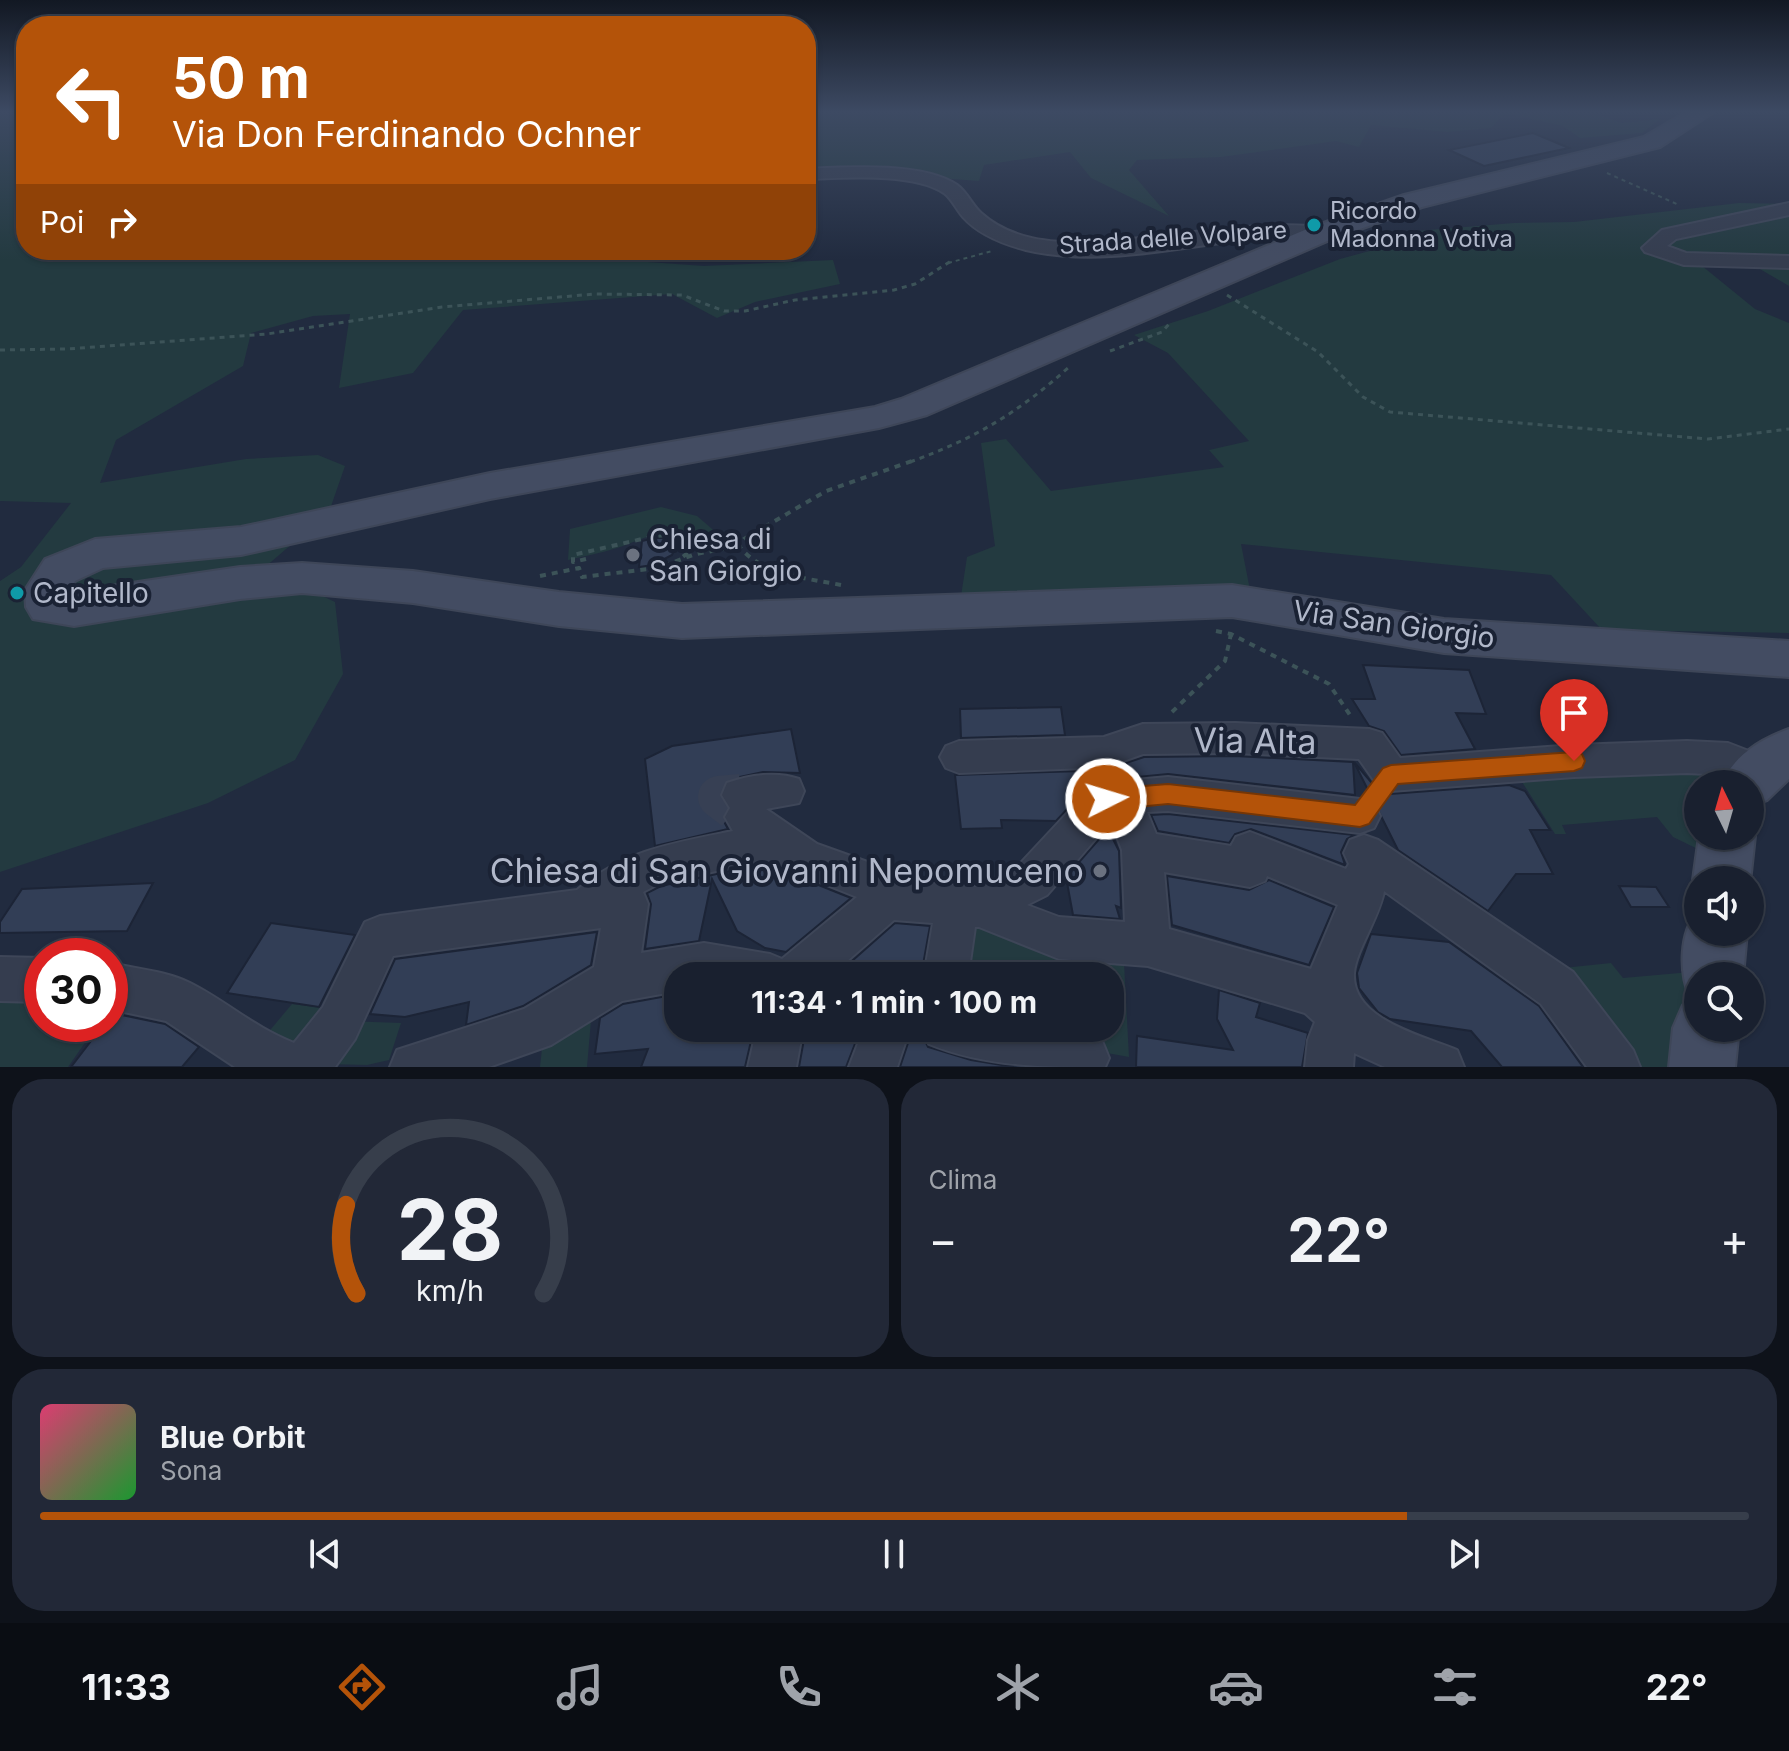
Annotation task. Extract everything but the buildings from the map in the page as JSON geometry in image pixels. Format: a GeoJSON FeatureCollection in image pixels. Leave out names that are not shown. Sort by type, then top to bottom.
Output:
{"type":"FeatureCollection","features":[{"type":"Feature","properties":{"kind":"street"},"geometry":{"type":"LineString","coordinates":[[1209,280],[1322,233],[1413,201],[1584,161]]}},
{"type":"Feature","properties":{"kind":"street","name":"Strada delle Volpare"},"geometry":{"type":"LineString","coordinates":[[816,174],[926,179],[951,189],[969,212],[986,226],[1012,240],[1042,247],[1084,249],[1138,246],[1283,229],[1322,233]]}},
{"type":"Feature","properties":{"kind":"street"},"geometry":{"type":"LineString","coordinates":[[1789,209],[1669,234],[1652,248],[1684,259],[1789,262]]}},
{"type":"Feature","properties":{"kind":"street","name":"Via San Giorgio"},"geometry":{"type":"LineString","coordinates":[[1209,280],[914,407],[879,417],[490,486],[241,541],[95,554],[60,570],[47,590],[49,607],[74,609],[240,583],[302,578],[413,587],[559,609],[682,621],[1232,601],[1444,636],[1789,659]]}},
{"type":"Feature","properties":{"kind":"street","name":"Via Alta"},"geometry":{"type":"LineString","coordinates":[[959,757],[1104,752],[1143,739],[1235,738],[1369,744]]}},
{"type":"Feature","properties":{"kind":"street"},"geometry":{"type":"LineString","coordinates":[[1369,744],[1391,775]]}},
{"type":"Feature","properties":{"kind":"street"},"geometry":{"type":"LineString","coordinates":[[1104,752],[1114,799],[1142,850],[1148,945]]}},
{"type":"Feature","properties":{"kind":"street"},"geometry":{"type":"LineString","coordinates":[[1391,775],[1574,761],[1687,757],[1728,759],[1765,768]]}},
{"type":"Feature","properties":{"kind":"street"},"geometry":{"type":"LineString","coordinates":[[1329,1067],[1331,1040],[1342,1015],[1332,973],[1363,855],[1391,775]]}},
{"type":"Feature","properties":{"kind":"street"},"geometry":{"type":"LineString","coordinates":[[785,791],[743,806],[803,857]]}},
{"type":"Feature","properties":{"kind":"street"},"geometry":{"type":"LineString","coordinates":[[968,906],[1032,881],[1114,799],[1168,794],[1363,855],[1557,988],[1616,1067]]}},
{"type":"Feature","properties":{"kind":"street"},"geometry":{"type":"LineString","coordinates":[[587,909],[610,889],[652,866],[749,846],[803,857],[872,883],[887,899],[968,906],[1059,938],[1148,945],[1318,994],[1365,1034],[1440,1067]]}},
{"type":"Feature","properties":{"kind":"street"},"geometry":{"type":"LineString","coordinates":[[1142,850],[1250,868],[1250,850],[1363,855]]}},
{"type":"Feature","properties":{"kind":"street"},"geometry":{"type":"LineString","coordinates":[[813,962],[887,899]]}},
{"type":"Feature","properties":{"kind":"street"},"geometry":{"type":"LineString","coordinates":[[305,1067],[339,1023],[380,937],[627,904],[614,980]]}},
{"type":"Feature","properties":{"kind":"street"},"geometry":{"type":"LineString","coordinates":[[950,962],[968,906]]}},
{"type":"Feature","properties":{"kind":"street"},"geometry":{"type":"LineString","coordinates":[[414,1067],[535,1029],[614,980],[664,972]]}},
{"type":"Feature","properties":{"kind":"street"},"geometry":{"type":"LineString","coordinates":[[0,979],[24,980]]}},
{"type":"Feature","properties":{"kind":"street"},"geometry":{"type":"LineString","coordinates":[[128,990],[175,1000],[251,1050],[294,1067]]}},
{"type":"Feature","properties":{"kind":"street"},"geometry":{"type":"LineString","coordinates":[[772,1067],[777,1042]]}},
{"type":"Feature","properties":{"kind":"street"},"geometry":{"type":"LineString","coordinates":[[873,1067],[882,1042]]}},
{"type":"Feature","properties":{"kind":"street"},"geometry":{"type":"LineString","coordinates":[[1010,1042],[1085,1058]]}},
{"type":"Feature","properties":{"kind":"street"},"geometry":{"type":"LineString","coordinates":[[1702,1067],[1705,1042]]}},
{"type":"Feature","properties":{"kind":"path"},"geometry":{"type":"LineString","coordinates":[[1584,161],[1679,205]]}},
{"type":"Feature","properties":{"kind":"path"},"geometry":{"type":"LineString","coordinates":[[0,350],[67,349],[267,334],[442,307],[595,294],[682,295],[724,311],[745,311],[795,300],[894,290],[915,284],[941,266],[971,254],[1042,247]]}},
{"type":"Feature","properties":{"kind":"path"},"geometry":{"type":"LineString","coordinates":[[1107,352],[1162,332],[1209,280],[1232,300],[1318,352],[1363,397],[1390,412],[1708,439],[1789,429]]}},
{"type":"Feature","properties":{"kind":"path"},"geometry":{"type":"LineString","coordinates":[[579,568],[582,577],[675,563],[696,554],[739,546],[744,539],[826,491],[958,445],[1030,402],[1072,364]]}},
{"type":"Feature","properties":{"kind":"path"},"geometry":{"type":"LineString","coordinates":[[539,576],[579,568],[586,559],[573,562],[573,555],[655,536],[684,534],[691,542],[689,552],[675,563]]}},
{"type":"Feature","properties":{"kind":"path"},"geometry":{"type":"LineString","coordinates":[[739,546],[743,553],[775,570],[850,588]]}},
{"type":"Feature","properties":{"kind":"path"},"geometry":{"type":"LineString","coordinates":[[1143,739],[1225,661],[1231,634],[1329,684],[1369,744]]}},
{"type":"Feature","properties":{"kind":"green space"},"geometry":{"type":"Polygon","coordinates":[[[0,161],[16,161],[16,260],[648,260],[704,266],[833,260],[840,284],[755,302],[717,318],[672,294],[463,310],[413,373],[339,388],[350,314],[313,316],[251,333],[243,366],[116,440],[100,483],[246,459],[318,455],[345,466],[329,512],[264,568],[335,602],[343,674],[295,760],[208,803],[0,872],[0,581],[21,567],[71,503],[0,501],[0,161]]]}},
{"type":"Feature","properties":{"kind":"green space"},"geometry":{"type":"Polygon","coordinates":[[[816,161],[1012,161],[984,165],[979,181],[882,174],[816,179],[816,161]]]}},
{"type":"Feature","properties":{"kind":"green space"},"geometry":{"type":"Polygon","coordinates":[[[1077,161],[1136,161],[1129,170],[1169,216],[1091,178],[1077,161]]]}},
{"type":"Feature","properties":{"kind":"green space"},"geometry":{"type":"Polygon","coordinates":[[[1739,203],[1789,204],[1789,286],[1753,265],[1696,261],[1755,309],[1789,323],[1789,633],[1602,630],[1551,575],[1241,544],[1251,595],[961,596],[967,557],[995,546],[981,443],[1006,439],[1051,491],[1224,467],[1209,450],[1249,441],[1168,353],[1134,335],[1208,311],[1340,259],[1388,246],[1404,232],[1514,223],[1574,222],[1739,203]]]}},
{"type":"Feature","properties":{"kind":"green space"},"geometry":{"type":"Polygon","coordinates":[[[661,507],[697,516],[726,541],[701,547],[683,533],[662,533],[568,560],[570,529],[661,507]]]}},
{"type":"Feature","properties":{"kind":"green space"},"geometry":{"type":"Polygon","coordinates":[[[1727,764],[1727,770],[1684,770],[1684,842],[1673,837],[1657,817],[1562,825],[1566,834],[1555,834],[1517,774],[1727,764]]]}},
{"type":"Feature","properties":{"kind":"green space"},"geometry":{"type":"Polygon","coordinates":[[[959,923],[1120,962],[954,962],[959,923]]]}},
{"type":"Feature","properties":{"kind":"green space"},"geometry":{"type":"Polygon","coordinates":[[[1124,963],[1129,1057],[1047,1042],[1124,1042],[1124,963]]]}},
{"type":"Feature","properties":{"kind":"green space"},"geometry":{"type":"Polygon","coordinates":[[[1611,963],[1623,978],[1684,973],[1684,1014],[1675,1067],[1621,1067],[1544,970],[1611,963]]]}},
{"type":"Feature","properties":{"kind":"green space"},"geometry":{"type":"Polygon","coordinates":[[[0,991],[24,992],[24,1042],[85,1042],[68,1067],[0,1067],[0,991]]]}},
{"type":"Feature","properties":{"kind":"green space"},"geometry":{"type":"Polygon","coordinates":[[[292,1004],[339,1010],[302,1057],[261,1041],[292,1004]]]}},
{"type":"Feature","properties":{"kind":"green space"},"geometry":{"type":"Polygon","coordinates":[[[592,1009],[587,1067],[540,1067],[543,1039],[592,1009]]]}},
{"type":"Feature","properties":{"kind":"green space"},"geometry":{"type":"Polygon","coordinates":[[[346,1021],[401,1023],[389,1060],[367,1065],[325,1064],[346,1021]]]}},
{"type":"Feature","properties":{"kind":"tunnel"},"geometry":{"type":"LineString","coordinates":[[741,795],[719,797],[745,817]]}},
{"type":"Feature","properties":{"kind":"place","name":"Ricordo Madonna Votiva"},"geometry":{"type":"Point","coordinates":[1314,225]}},
{"type":"Feature","properties":{"kind":"place","name":"Chiesa di San Giorgio"},"geometry":{"type":"Point","coordinates":[633,555]}},
{"type":"Feature","properties":{"kind":"place","name":"Capitello"},"geometry":{"type":"Point","coordinates":[17,593]}},
{"type":"Feature","properties":{"kind":"place","name":"Chiesa di San Giovanni Nepomuceno"},"geometry":{"type":"Point","coordinates":[1100,871]}},
{"type":"Feature","properties":{"kind":"route"},"geometry":{"type":"LineString","coordinates":[[1106,799],[1168,794],[1360,816],[1391,775],[1574,761]]}}]}
